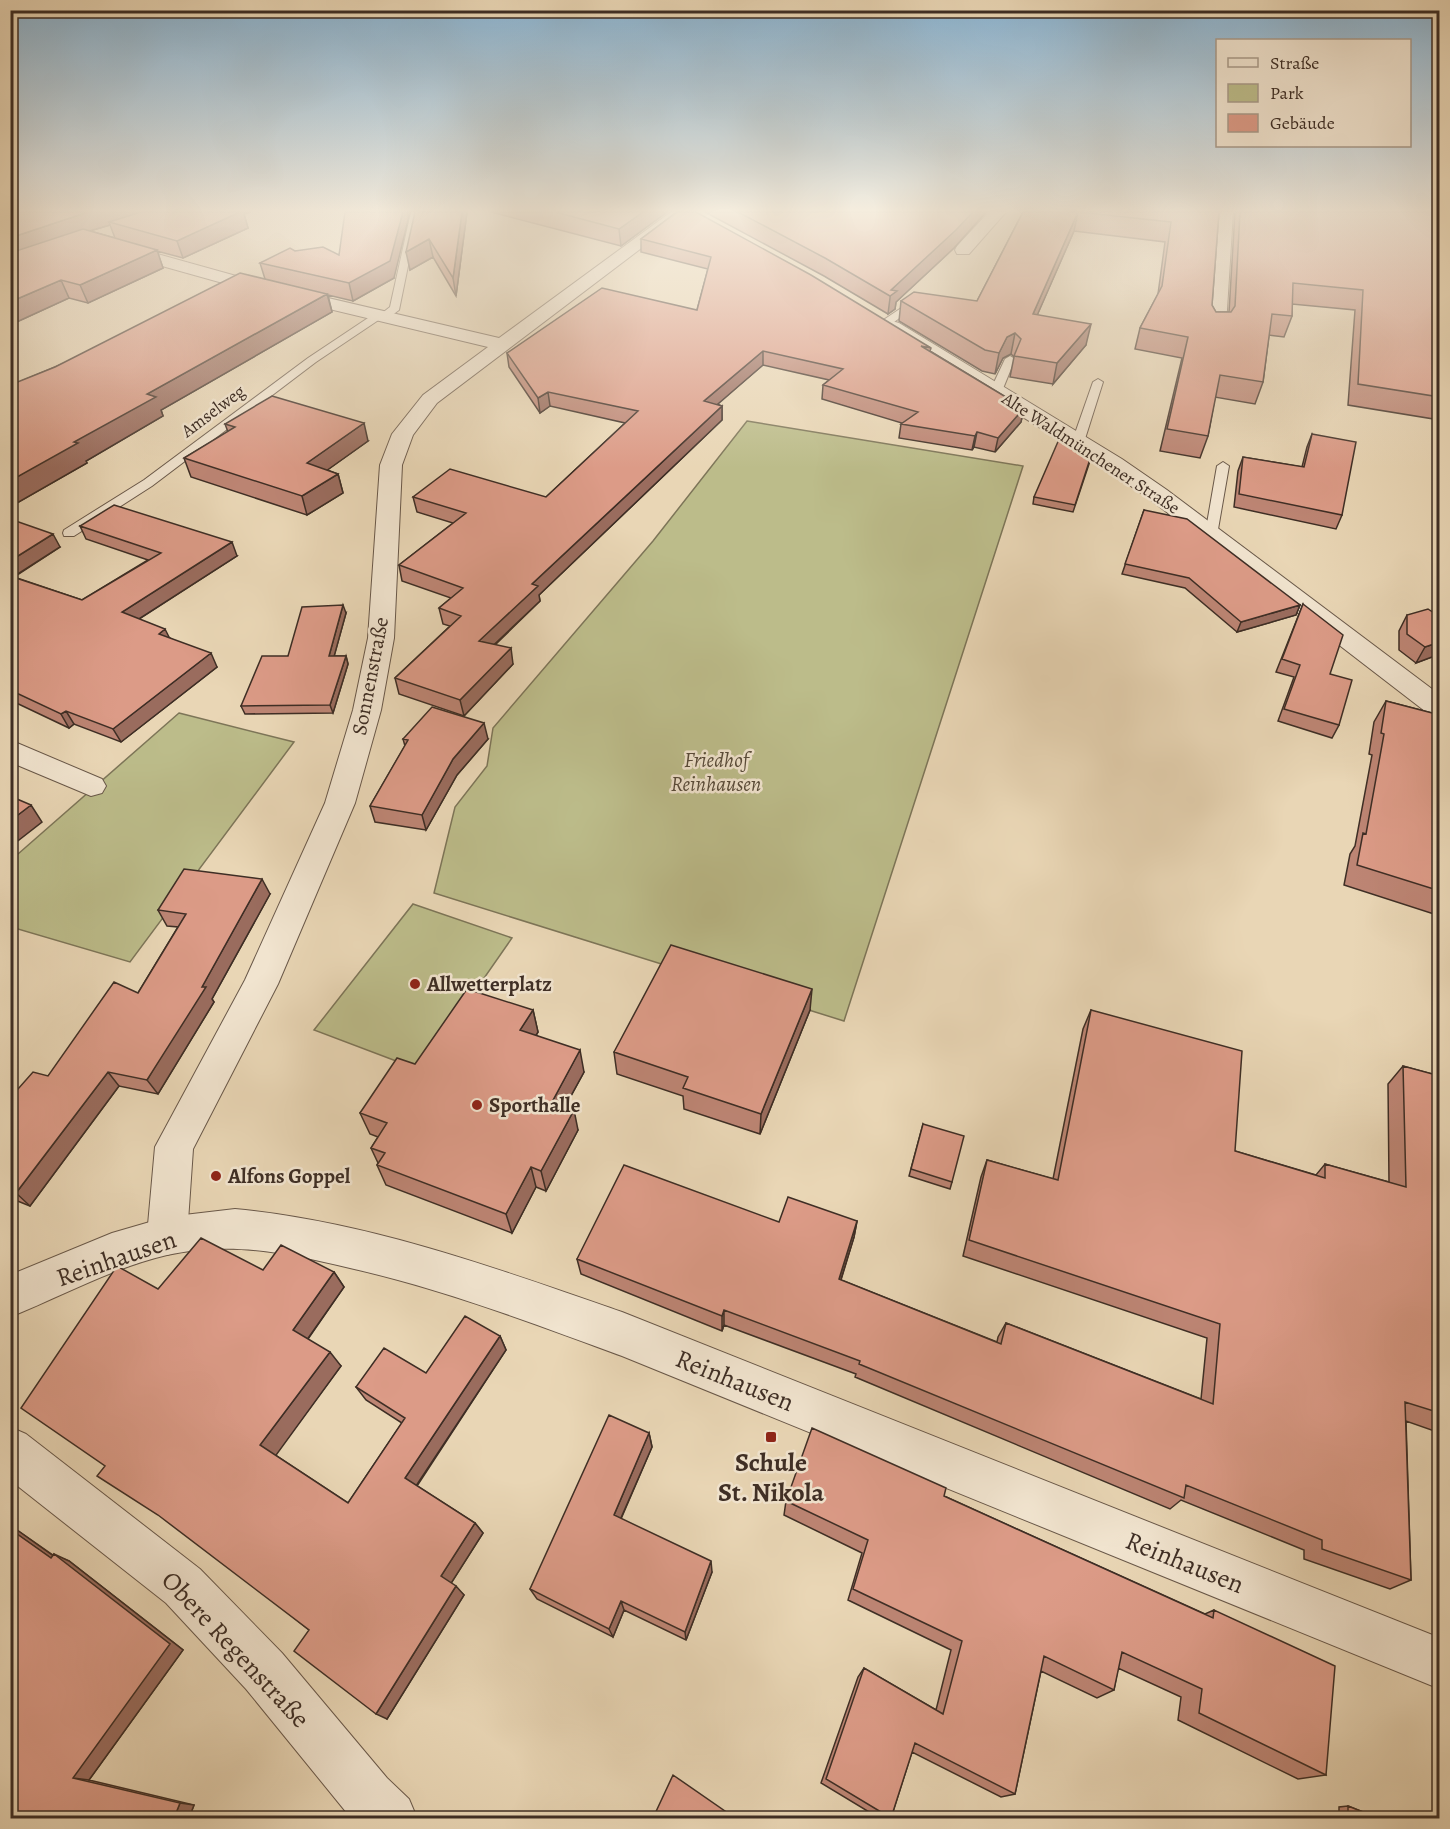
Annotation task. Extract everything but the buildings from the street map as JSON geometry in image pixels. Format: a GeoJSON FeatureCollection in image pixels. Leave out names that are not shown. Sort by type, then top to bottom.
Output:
{"type":"FeatureCollection","features":[{"type":"Feature","properties":{"kind":"street"},"geometry":{"type":"LineString","coordinates":[[303,297],[504,345]]}},
{"type":"Feature","properties":{"kind":"street","name":"Sonnenstraße"},"geometry":{"type":"LineString","coordinates":[[167,1236],[174,1147],[261,984],[343,792],[367,710],[381,638],[391,465],[396,448],[414,417],[430,399],[571,297]]}},
{"type":"Feature","properties":{"kind":"street"},"geometry":{"type":"LineString","coordinates":[[1217,326],[1219,297]]}},
{"type":"Feature","properties":{"kind":"street","name":"Alte Waldmünchener Straße"},"geometry":{"type":"LineString","coordinates":[[866,311],[1078,442],[1159,495],[1440,709]]}},
{"type":"Feature","properties":{"kind":"street"},"geometry":{"type":"LineString","coordinates":[[10,750],[91,786]]}},
{"type":"Feature","properties":{"kind":"street","name":"Reinhausen"},"geometry":{"type":"LineString","coordinates":[[10,1296],[112,1254],[167,1236],[235,1228],[283,1233],[403,1260],[502,1291],[633,1339],[1440,1664]]}},
{"type":"Feature","properties":{"kind":"street","name":"Obere Regenstraße"},"geometry":{"type":"LineString","coordinates":[[10,1450],[183,1586],[264,1671],[368,1797],[390,1818]]}},
{"type":"Feature","properties":{"kind":"lane"},"geometry":{"type":"LineString","coordinates":[[381,316],[395,308],[397,297]]}},
{"type":"Feature","properties":{"kind":"lane"},"geometry":{"type":"LineString","coordinates":[[886,323],[919,300]]}},
{"type":"Feature","properties":{"kind":"lane","name":"Amselweg"},"geometry":{"type":"LineString","coordinates":[[69,533],[148,483],[312,360],[381,316]]}},
{"type":"Feature","properties":{"kind":"lane"},"geometry":{"type":"LineString","coordinates":[[996,391],[1010,359]]}},
{"type":"Feature","properties":{"kind":"lane"},"geometry":{"type":"LineString","coordinates":[[1078,442],[1098,382]]}},
{"type":"Feature","properties":{"kind":"lane"},"geometry":{"type":"LineString","coordinates":[[1211,535],[1223,466]]}},
{"type":"Feature","properties":{"kind":"green space","name":"Friedhof Reinhausen"},"geometry":{"type":"Polygon","coordinates":[[[747,421],[1023,466],[844,1021],[434,893],[455,807],[487,766],[493,728],[653,541],[747,421]]]}},
{"type":"Feature","properties":{"kind":"green space"},"geometry":{"type":"Polygon","coordinates":[[[179,713],[294,742],[130,962],[11,927],[10,861],[179,713]]]}},
{"type":"Feature","properties":{"kind":"green space","name":"Allwetterplatz"},"geometry":{"type":"Polygon","coordinates":[[[413,904],[512,938],[420,1070],[314,1030],[413,904]]]}},
{"type":"Feature","properties":{"kind":"place","name":"Allwetterplatz"},"geometry":{"type":"Point","coordinates":[415,984]}},
{"type":"Feature","properties":{"kind":"place","name":"Sporthalle"},"geometry":{"type":"Point","coordinates":[477,1105]}},
{"type":"Feature","properties":{"kind":"place","name":"Alfons Goppel"},"geometry":{"type":"Point","coordinates":[216,1176]}},
{"type":"Feature","properties":{"kind":"place","name":"Schule St. Nikola"},"geometry":{"type":"Point","coordinates":[771,1437]}}]}
